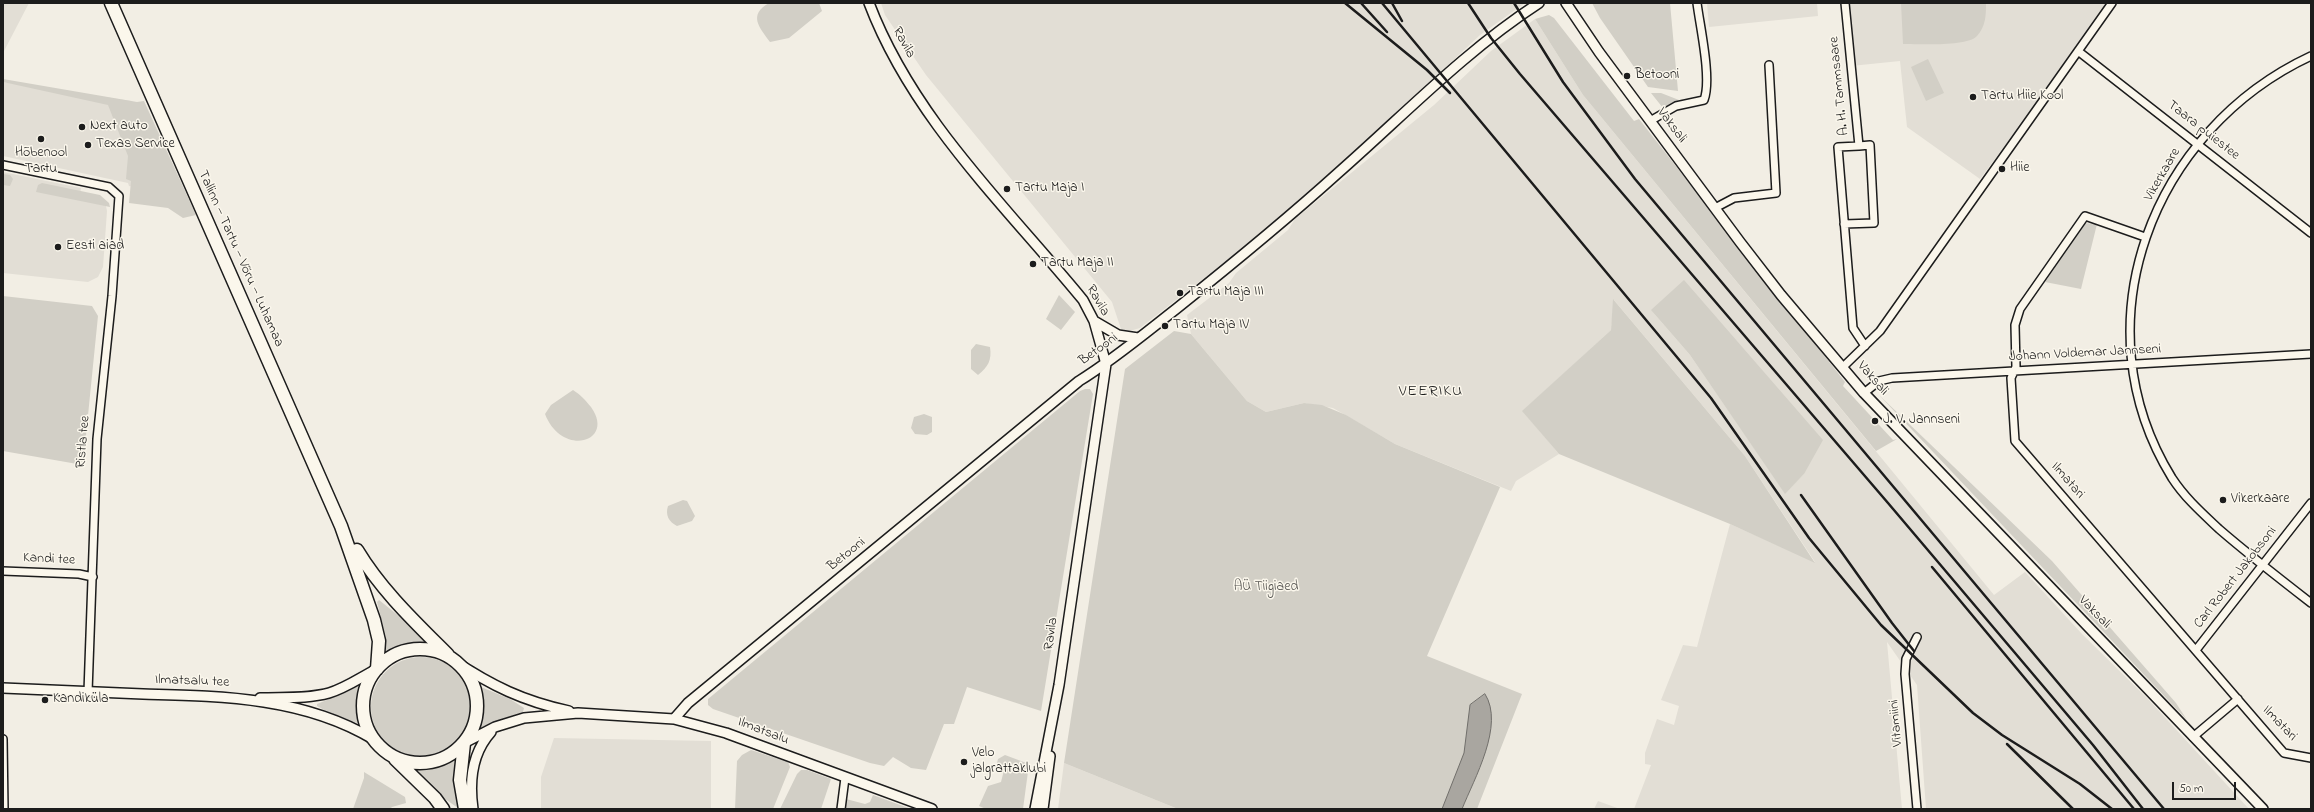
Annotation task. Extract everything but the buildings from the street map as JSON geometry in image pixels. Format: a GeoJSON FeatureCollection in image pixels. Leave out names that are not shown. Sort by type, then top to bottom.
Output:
{"type":"FeatureCollection","features":[{"type":"Feature","properties":{"kind":"highway","name":"Tallinn — Tartu — Võru — Luhamaa"},"geometry":{"type":"LineString","coordinates":[[111,3],[341,526],[374,620],[379,641],[377,669]]}},
{"type":"Feature","properties":{"kind":"highway","name":"Tallinn — Tartu — Võru — Luhamaa"},"geometry":{"type":"LineString","coordinates":[[341,526],[367,567],[393,599],[453,660]]}},
{"type":"Feature","properties":{"kind":"highway"},"geometry":{"type":"LineString","coordinates":[[444,809],[435,798],[372,739],[366,726],[363,703],[368,681],[387,659],[400,653],[413,650],[427,650],[441,653],[453,660],[470,680],[476,699],[475,719],[464,743],[460,780],[465,809]]}},
{"type":"Feature","properties":{"kind":"highway"},"geometry":{"type":"LineString","coordinates":[[391,756],[406,762],[427,763],[437,761],[452,754],[464,743]]}},
{"type":"Feature","properties":{"kind":"street","name":"Ravila"},"geometry":{"type":"LineString","coordinates":[[869,3],[880,31],[930,116],[978,177],[1083,300],[1094,321],[1106,364],[1052,723],[1043,809]]}},
{"type":"Feature","properties":{"kind":"street","name":"Betooni"},"geometry":{"type":"LineString","coordinates":[[674,718],[688,703],[1079,381],[1106,364],[1221,273],[1322,188],[1380,134],[1491,38],[1539,3]]}},
{"type":"Feature","properties":{"kind":"street","name":"Vaksali"},"geometry":{"type":"LineString","coordinates":[[1566,3],[1650,121],[1781,295],[1864,393],[2263,809]]}},
{"type":"Feature","properties":{"kind":"street"},"geometry":{"type":"LineString","coordinates":[[1650,121],[1676,106],[1704,100],[1707,93],[1705,61],[1697,3]]}},
{"type":"Feature","properties":{"kind":"street","name":"A. H. Tammsaare"},"geometry":{"type":"LineString","coordinates":[[1844,224],[1838,147],[1859,146],[1845,3]]}},
{"type":"Feature","properties":{"kind":"street"},"geometry":{"type":"LineString","coordinates":[[1843,367],[1880,331],[2112,3]]}},
{"type":"Feature","properties":{"kind":"street","name":"Taara puiestee"},"geometry":{"type":"LineString","coordinates":[[2078,51],[2311,233]]}},
{"type":"Feature","properties":{"kind":"street","name":"Vikerkaare"},"geometry":{"type":"LineString","coordinates":[[2311,56],[2288,67],[2243,96],[2197,143],[2171,183],[2145,237],[2131,292],[2132,364],[2143,420],[2173,479],[2194,506],[2262,565],[2311,603]]}},
{"type":"Feature","properties":{"kind":"street"},"geometry":{"type":"LineString","coordinates":[[1715,208],[1734,198],[1776,193],[1769,65]]}},
{"type":"Feature","properties":{"kind":"street"},"geometry":{"type":"LineString","coordinates":[[1859,146],[1870,145],[1874,223],[1844,224],[1853,328],[1865,346]]}},
{"type":"Feature","properties":{"kind":"street","name":"Ristla tee"},"geometry":{"type":"LineString","coordinates":[[3,165],[109,187],[119,196],[112,296],[97,439],[88,692]]}},
{"type":"Feature","properties":{"kind":"street","name":"Ilmatari"},"geometry":{"type":"LineString","coordinates":[[2145,237],[2085,216],[2016,317],[2016,367],[2011,378],[2015,441],[2284,753],[2311,758]]}},
{"type":"Feature","properties":{"kind":"street"},"geometry":{"type":"LineString","coordinates":[[1094,321],[1118,335],[1138,338]]}},
{"type":"Feature","properties":{"kind":"street","name":"Johann Voldemar Jannseni"},"geometry":{"type":"LineString","coordinates":[[1864,393],[1886,379],[2311,354]]}},
{"type":"Feature","properties":{"kind":"street","name":"Carl Robert Jakobsoni"},"geometry":{"type":"LineString","coordinates":[[2196,650],[2311,503]]}},
{"type":"Feature","properties":{"kind":"street","name":"Kandi tee"},"geometry":{"type":"LineString","coordinates":[[3,571],[80,574],[93,577]]}},
{"type":"Feature","properties":{"kind":"street","name":"Vitamiini"},"geometry":{"type":"LineString","coordinates":[[1917,637],[1906,659],[1905,674],[1917,809]]}},
{"type":"Feature","properties":{"kind":"street","name":"Ilmatsalu"},"geometry":{"type":"LineString","coordinates":[[453,660],[484,681],[512,694],[534,703],[578,713]]}},
{"type":"Feature","properties":{"kind":"street"},"geometry":{"type":"LineString","coordinates":[[242,698],[306,696],[329,693],[348,685],[377,669]]}},
{"type":"Feature","properties":{"kind":"street","name":"Ilmatsalu tee"},"geometry":{"type":"LineString","coordinates":[[3,688],[242,698],[311,712],[349,725],[372,739]]}},
{"type":"Feature","properties":{"kind":"street"},"geometry":{"type":"LineString","coordinates":[[2193,737],[2238,699]]}},
{"type":"Feature","properties":{"kind":"street","name":"Ilmatsalu"},"geometry":{"type":"LineString","coordinates":[[464,743],[496,727],[524,718],[578,713],[674,718],[726,733],[932,809]]}},
{"type":"Feature","properties":{"kind":"street","name":"Ravila"},"geometry":{"type":"LineString","coordinates":[[1035,809],[1042,764],[1052,723]]}},
{"type":"Feature","properties":{"kind":"street"},"geometry":{"type":"LineString","coordinates":[[473,809],[471,784],[476,753],[483,741],[496,727]]}},
{"type":"Feature","properties":{"kind":"street"},"geometry":{"type":"LineString","coordinates":[[3,739],[4,809]]}},
{"type":"Feature","properties":{"kind":"street"},"geometry":{"type":"LineString","coordinates":[[841,809],[845,778]]}},
{"type":"Feature","properties":{"kind":"shaded area"},"geometry":{"type":"Polygon","coordinates":[[[3,3],[29,3],[3,53],[3,3]]]}},
{"type":"Feature","properties":{"kind":"shaded area"},"geometry":{"type":"Polygon","coordinates":[[[881,3],[1525,3],[1480,35],[1355,153],[1243,248],[1140,328],[1126,332],[1121,329],[1112,302],[926,75],[885,15],[881,3]]]}},
{"type":"Feature","properties":{"kind":"shaded area"},"geometry":{"type":"Polygon","coordinates":[[[1707,3],[1817,3],[1818,16],[1709,27],[1707,3]]]}},
{"type":"Feature","properties":{"kind":"shaded area","name":"Tartu Hiie Kool"},"geometry":{"type":"Polygon","coordinates":[[[1845,3],[2112,3],[1980,179],[1907,127],[1900,61],[1851,66],[1845,3]]]}},
{"type":"Feature","properties":{"kind":"shaded area"},"geometry":{"type":"Polygon","coordinates":[[[1535,19],[1583,95],[1994,595],[2025,572],[2082,634],[2148,699],[2249,809],[1926,809],[1917,685],[1887,642],[1902,809],[1634,809],[1651,765],[1645,764],[1645,753],[1657,719],[1674,725],[1679,706],[1661,700],[1683,645],[1697,647],[1730,524],[1815,562],[1745,456],[1614,300],[1611,330],[1523,411],[1559,454],[1516,481],[1511,491],[1395,444],[1333,408],[1304,403],[1266,412],[1247,401],[1191,334],[1187,315],[1229,283],[1236,273],[1288,230],[1295,219],[1434,105],[1491,51],[1535,19]],[[1651,310],[1690,355],[1785,493],[1804,474],[1651,310]]]}},
{"type":"Feature","properties":{"kind":"shaded area"},"geometry":{"type":"Polygon","coordinates":[[[3,82],[132,101],[176,196],[129,186],[128,183],[3,156],[3,82]]]}},
{"type":"Feature","properties":{"kind":"shaded area"},"geometry":{"type":"Polygon","coordinates":[[[3,172],[81,188],[80,194],[106,206],[107,211],[103,267],[98,277],[88,282],[3,273],[3,172]]]}},
{"type":"Feature","properties":{"kind":"shaded area"},"geometry":{"type":"Polygon","coordinates":[[[1485,694],[1490,707],[1492,721],[1486,752],[1462,809],[1442,809],[1464,753],[1470,705],[1485,694]]]}},
{"type":"Feature","properties":{"kind":"shaded area"},"geometry":{"type":"Polygon","coordinates":[[[554,738],[711,741],[711,809],[541,809],[541,777],[554,738]]]}},
{"type":"Feature","properties":{"kind":"shaded area"},"geometry":{"type":"Polygon","coordinates":[[[1064,763],[1178,809],[1058,809],[1064,763]]]}},
{"type":"Feature","properties":{"kind":"shaded area"},"geometry":{"type":"Polygon","coordinates":[[[1598,801],[1620,809],[1594,809],[1598,801]]]}},
{"type":"Feature","properties":{"kind":"green space"},"geometry":{"type":"Polygon","coordinates":[[[769,3],[819,3],[822,11],[789,38],[770,42],[759,26],[757,17],[759,12],[769,3]]]}},
{"type":"Feature","properties":{"kind":"green space"},"geometry":{"type":"Polygon","coordinates":[[[1592,3],[1670,3],[1678,91],[1648,87],[1600,18],[1592,3]]]}},
{"type":"Feature","properties":{"kind":"green space"},"geometry":{"type":"Polygon","coordinates":[[[1901,3],[1986,3],[1985,20],[1980,32],[1972,40],[1942,44],[1903,44],[1901,3]]]}},
{"type":"Feature","properties":{"kind":"green space"},"geometry":{"type":"Polygon","coordinates":[[[1549,15],[1554,18],[1634,121],[1639,119],[1845,382],[1843,386],[1893,440],[1897,439],[1876,451],[1583,95],[1535,19],[1549,15]]]}},
{"type":"Feature","properties":{"kind":"green space"},"geometry":{"type":"Polygon","coordinates":[[[1928,59],[1944,93],[1926,101],[1911,67],[1928,59]]]}},
{"type":"Feature","properties":{"kind":"green space"},"geometry":{"type":"Polygon","coordinates":[[[3,79],[137,102],[144,101],[196,215],[183,218],[168,208],[129,203],[131,181],[126,179],[128,156],[108,105],[3,82],[3,79]]]}},
{"type":"Feature","properties":{"kind":"green space"},"geometry":{"type":"Polygon","coordinates":[[[1651,93],[1661,93],[1679,100],[1663,108],[1651,93]]]}},
{"type":"Feature","properties":{"kind":"green space"},"geometry":{"type":"Polygon","coordinates":[[[3,174],[10,175],[13,179],[10,186],[3,185],[3,174]]]}},
{"type":"Feature","properties":{"kind":"green space"},"geometry":{"type":"Polygon","coordinates":[[[42,183],[100,195],[109,203],[110,207],[36,192],[38,185],[42,183]]]}},
{"type":"Feature","properties":{"kind":"green space"},"geometry":{"type":"Polygon","coordinates":[[[2084,223],[2097,224],[2081,289],[2045,282],[2084,223]]]}},
{"type":"Feature","properties":{"kind":"green space"},"geometry":{"type":"Polygon","coordinates":[[[1684,280],[1823,440],[1804,474],[1785,494],[1690,355],[1651,310],[1684,280]]]}},
{"type":"Feature","properties":{"kind":"green space"},"geometry":{"type":"Polygon","coordinates":[[[1059,295],[1075,312],[1061,330],[1046,319],[1059,295]]]}},
{"type":"Feature","properties":{"kind":"green space"},"geometry":{"type":"Polygon","coordinates":[[[3,296],[92,306],[98,316],[83,465],[3,451],[3,296]]]}},
{"type":"Feature","properties":{"kind":"green space"},"geometry":{"type":"Polygon","coordinates":[[[1613,299],[1745,456],[1815,563],[1730,524],[1559,454],[1522,411],[1611,330],[1613,299]]]}},
{"type":"Feature","properties":{"kind":"green space","name":"AÜ Tiigiaed"},"geometry":{"type":"Polygon","coordinates":[[[1174,331],[1191,334],[1247,401],[1266,412],[1304,403],[1322,405],[1346,415],[1395,444],[1500,487],[1427,656],[1522,694],[1477,809],[1178,809],[1064,763],[1125,369],[1174,331]]]}},
{"type":"Feature","properties":{"kind":"green space"},"geometry":{"type":"Polygon","coordinates":[[[976,344],[990,347],[990,359],[978,375],[971,369],[971,350],[976,344]]]}},
{"type":"Feature","properties":{"kind":"green space"},"geometry":{"type":"Polygon","coordinates":[[[1090,389],[1093,394],[1041,711],[967,687],[954,724],[944,724],[926,770],[911,768],[893,757],[884,766],[870,763],[713,709],[708,705],[708,699],[1080,391],[1090,389]]]}},
{"type":"Feature","properties":{"kind":"green space"},"geometry":{"type":"Polygon","coordinates":[[[573,390],[591,407],[597,419],[597,429],[592,436],[584,440],[574,440],[563,436],[553,428],[545,414],[551,405],[573,390]]]}},
{"type":"Feature","properties":{"kind":"green space"},"geometry":{"type":"Polygon","coordinates":[[[1879,395],[2052,561],[2176,703],[2187,720],[1879,395]]]}},
{"type":"Feature","properties":{"kind":"green space"},"geometry":{"type":"Polygon","coordinates":[[[924,414],[932,417],[932,432],[927,435],[915,434],[911,428],[914,417],[924,414]]]}},
{"type":"Feature","properties":{"kind":"green space"},"geometry":{"type":"Polygon","coordinates":[[[683,500],[687,501],[695,516],[692,521],[677,526],[668,518],[667,509],[668,506],[683,500]]]}},
{"type":"Feature","properties":{"kind":"green space"},"geometry":{"type":"Polygon","coordinates":[[[379,600],[404,620],[429,645],[405,647],[386,655],[386,637],[377,602],[379,600]]]}},
{"type":"Feature","properties":{"kind":"green space"},"geometry":{"type":"Polygon","coordinates":[[[421,657],[431,658],[449,665],[463,679],[470,697],[470,717],[463,735],[449,749],[431,756],[421,757],[411,756],[393,749],[379,735],[372,717],[371,707],[372,697],[379,679],[393,665],[411,658],[421,657]]]}},
{"type":"Feature","properties":{"kind":"green space"},"geometry":{"type":"Polygon","coordinates":[[[363,683],[359,698],[360,724],[328,712],[317,706],[317,704],[344,693],[363,683]]]}},
{"type":"Feature","properties":{"kind":"green space"},"geometry":{"type":"Polygon","coordinates":[[[481,687],[510,699],[524,708],[523,712],[499,720],[480,729],[482,711],[481,687]]]}},
{"type":"Feature","properties":{"kind":"green space"},"geometry":{"type":"Polygon","coordinates":[[[751,750],[788,762],[790,767],[773,809],[735,809],[737,761],[742,755],[751,750]]]}},
{"type":"Feature","properties":{"kind":"green space"},"geometry":{"type":"Polygon","coordinates":[[[1005,755],[1029,764],[1023,809],[986,809],[979,806],[988,786],[1001,782],[1004,770],[997,763],[998,759],[1005,755]]]}},
{"type":"Feature","properties":{"kind":"green space"},"geometry":{"type":"Polygon","coordinates":[[[455,759],[455,781],[460,806],[458,808],[438,794],[412,768],[437,766],[455,759]]]}},
{"type":"Feature","properties":{"kind":"green space"},"geometry":{"type":"Polygon","coordinates":[[[801,770],[807,770],[831,779],[821,809],[780,809],[797,774],[801,770]]]}},
{"type":"Feature","properties":{"kind":"green space"},"geometry":{"type":"Polygon","coordinates":[[[364,772],[405,797],[406,803],[390,809],[353,809],[364,778],[364,772]]]}},
{"type":"Feature","properties":{"kind":"green space"},"geometry":{"type":"Polygon","coordinates":[[[873,795],[911,809],[843,809],[846,799],[865,804],[870,802],[873,795]]]}},
{"type":"Feature","properties":{"kind":"railway"},"geometry":{"type":"LineString","coordinates":[[1345,3],[1427,70],[1450,93]]}},
{"type":"Feature","properties":{"kind":"railway"},"geometry":{"type":"LineString","coordinates":[[1361,3],[1387,32]]}},
{"type":"Feature","properties":{"kind":"railway"},"geometry":{"type":"LineString","coordinates":[[1382,3],[1711,398],[1809,538],[1881,625],[1973,713],[2002,735],[2080,784],[2112,809]]}},
{"type":"Feature","properties":{"kind":"railway"},"geometry":{"type":"LineString","coordinates":[[1392,3],[1402,21]]}},
{"type":"Feature","properties":{"kind":"railway"},"geometry":{"type":"LineString","coordinates":[[1468,3],[1491,38],[1520,74],[1888,503],[2093,745],[2143,809]]}},
{"type":"Feature","properties":{"kind":"railway"},"geometry":{"type":"LineString","coordinates":[[1514,3],[1563,82],[1635,179],[2164,809]]}},
{"type":"Feature","properties":{"kind":"railway"},"geometry":{"type":"LineString","coordinates":[[1801,495],[1892,623],[1914,651]]}},
{"type":"Feature","properties":{"kind":"railway"},"geometry":{"type":"LineString","coordinates":[[1932,567],[2134,809]]}},
{"type":"Feature","properties":{"kind":"railway"},"geometry":{"type":"LineString","coordinates":[[2007,744],[2073,809]]}},
{"type":"Feature","properties":{"kind":"place","name":"Betooni"},"geometry":{"type":"Point","coordinates":[1627,76]}},
{"type":"Feature","properties":{"kind":"place","name":"Tartu Hiie Kool"},"geometry":{"type":"Point","coordinates":[1973,97]}},
{"type":"Feature","properties":{"kind":"place","name":"Next auto"},"geometry":{"type":"Point","coordinates":[82,127]}},
{"type":"Feature","properties":{"kind":"place","name":"Hõbenool Tartu"},"geometry":{"type":"Point","coordinates":[41,139]}},
{"type":"Feature","properties":{"kind":"place","name":"Texas Service"},"geometry":{"type":"Point","coordinates":[88,145]}},
{"type":"Feature","properties":{"kind":"place","name":"Hiie"},"geometry":{"type":"Point","coordinates":[2002,169]}},
{"type":"Feature","properties":{"kind":"place","name":"Tartu Maja I"},"geometry":{"type":"Point","coordinates":[1007,189]}},
{"type":"Feature","properties":{"kind":"place","name":"Eesti aiad"},"geometry":{"type":"Point","coordinates":[58,247]}},
{"type":"Feature","properties":{"kind":"place","name":"Tartu Maja II"},"geometry":{"type":"Point","coordinates":[1033,264]}},
{"type":"Feature","properties":{"kind":"place","name":"Tartu Maja III"},"geometry":{"type":"Point","coordinates":[1180,293]}},
{"type":"Feature","properties":{"kind":"place","name":"Tartu Maja IV"},"geometry":{"type":"Point","coordinates":[1165,326]}},
{"type":"Feature","properties":{"kind":"place","name":"J. V. Jannseni"},"geometry":{"type":"Point","coordinates":[1875,421]}},
{"type":"Feature","properties":{"kind":"place","name":"Vikerkaare"},"geometry":{"type":"Point","coordinates":[2223,500]}},
{"type":"Feature","properties":{"kind":"place","name":"Kandiküla"},"geometry":{"type":"Point","coordinates":[45,700]}},
{"type":"Feature","properties":{"kind":"place","name":"Velo jalgrattaklubi"},"geometry":{"type":"Point","coordinates":[964,762]}},
{"type":"Feature","properties":{"kind":"district","name":"VEERIKU"},"geometry":{"type":"Point","coordinates":[1431,392]}}]}
